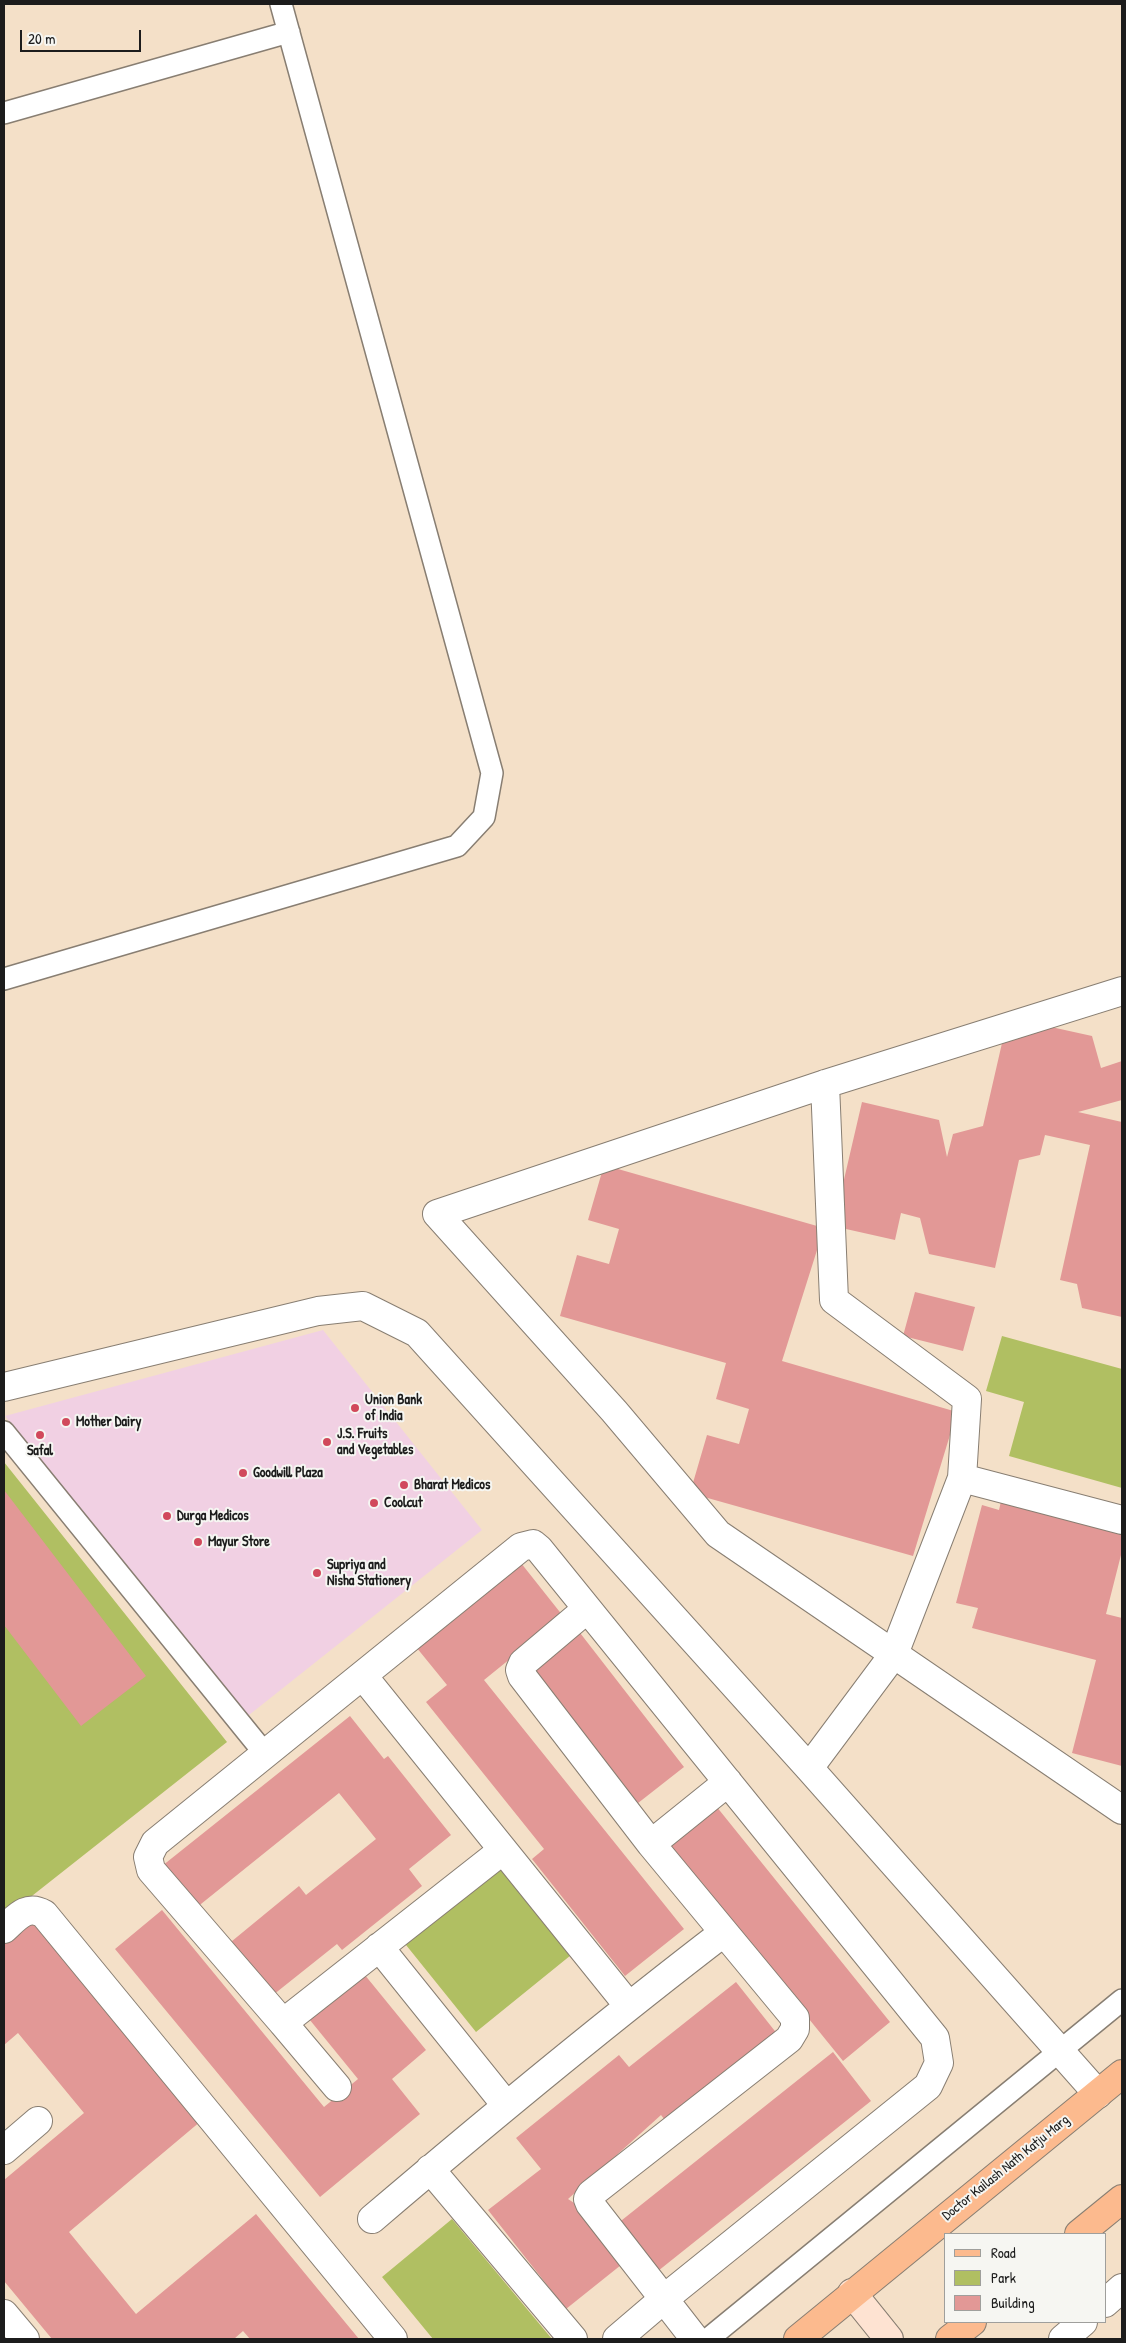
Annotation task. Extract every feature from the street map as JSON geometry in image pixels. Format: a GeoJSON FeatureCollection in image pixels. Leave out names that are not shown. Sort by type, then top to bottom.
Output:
{"type":"FeatureCollection","features":[{"type":"Feature","properties":{"kind":"main road","name":"Doctor Kailash Nath Katju Marg"},"geometry":{"type":"LineString","coordinates":[[799,2339],[852,2293],[1122,2074]]}},
{"type":"Feature","properties":{"kind":"main road"},"geometry":{"type":"LineString","coordinates":[[1080,2233],[1122,2199]]}},
{"type":"Feature","properties":{"kind":"main road"},"geometry":{"type":"LineString","coordinates":[[950,2339],[971,2323]]}},
{"type":"Feature","properties":{"kind":"street"},"geometry":{"type":"LineString","coordinates":[[1122,991],[825,1084],[438,1214],[614,1411],[718,1534],[1122,1810]]}},
{"type":"Feature","properties":{"kind":"street"},"geometry":{"type":"LineString","coordinates":[[809,1768],[894,1654],[962,1478],[968,1399],[834,1300],[825,1084]]}},
{"type":"Feature","properties":{"kind":"street"},"geometry":{"type":"LineString","coordinates":[[4,1387],[318,1311],[363,1306],[417,1334],[809,1768],[1098,2094]]}},
{"type":"Feature","properties":{"kind":"street"},"geometry":{"type":"LineString","coordinates":[[962,1478],[1122,1520]]}},
{"type":"Feature","properties":{"kind":"street"},"geometry":{"type":"LineString","coordinates":[[338,2087],[151,1870],[148,1857],[155,1843],[521,1547],[534,1544],[935,2038],[939,2062],[928,2086],[665,2298],[617,2339]]}},
{"type":"Feature","properties":{"kind":"street"},"geometry":{"type":"LineString","coordinates":[[587,1609],[523,1663],[520,1670],[522,1676],[651,1844],[723,1934],[795,2018],[795,2029],[789,2039],[591,2194],[588,2199],[695,2339]]}},
{"type":"Feature","properties":{"kind":"street"},"geometry":{"type":"LineString","coordinates":[[363,1676],[628,2005]]}},
{"type":"Feature","properties":{"kind":"street"},"geometry":{"type":"LineString","coordinates":[[651,1844],[728,1782]]}},
{"type":"Feature","properties":{"kind":"street"},"geometry":{"type":"LineString","coordinates":[[283,2022],[503,1850]]}},
{"type":"Feature","properties":{"kind":"street"},"geometry":{"type":"LineString","coordinates":[[4,1929],[25,1910],[36,1909],[44,1914],[393,2339]]}},
{"type":"Feature","properties":{"kind":"street"},"geometry":{"type":"LineString","coordinates":[[372,2219],[506,2105],[628,2005],[723,1934]]}},
{"type":"Feature","properties":{"kind":"street"},"geometry":{"type":"LineString","coordinates":[[379,1947],[506,2105]]}},
{"type":"Feature","properties":{"kind":"street"},"geometry":{"type":"LineString","coordinates":[[4,2150],[38,2121]]}},
{"type":"Feature","properties":{"kind":"street"},"geometry":{"type":"LineString","coordinates":[[430,2169],[573,2339]]}},
{"type":"Feature","properties":{"kind":"street"},"geometry":{"type":"LineString","coordinates":[[1106,2302],[1122,2288]]}},
{"type":"Feature","properties":{"kind":"street"},"geometry":{"type":"LineString","coordinates":[[852,2293],[889,2339]]}},
{"type":"Feature","properties":{"kind":"street"},"geometry":{"type":"LineString","coordinates":[[4,2314],[25,2339]]}},
{"type":"Feature","properties":{"kind":"street"},"geometry":{"type":"LineString","coordinates":[[1063,2339],[1082,2323]]}},
{"type":"Feature","properties":{"kind":"lane"},"geometry":{"type":"LineString","coordinates":[[4,979],[457,846],[484,817],[492,773],[281,4]]}},
{"type":"Feature","properties":{"kind":"lane"},"geometry":{"type":"LineString","coordinates":[[4,113],[289,32]]}},
{"type":"Feature","properties":{"kind":"lane"},"geometry":{"type":"LineString","coordinates":[[4,1432],[266,1755]]}},
{"type":"Feature","properties":{"kind":"lane"},"geometry":{"type":"LineString","coordinates":[[708,2339],[1122,2000]]}},
{"type":"Feature","properties":{"kind":"shaded area","name":"Goodwill Plaza"},"geometry":{"type":"Polygon","coordinates":[[[323,1330],[482,1530],[244,1719],[5,1416],[323,1330]]]}},
{"type":"Feature","properties":{"kind":"green space"},"geometry":{"type":"Polygon","coordinates":[[[1002,1336],[1122,1369],[1122,1488],[1009,1456],[1024,1402],[986,1391],[1002,1336]]]}},
{"type":"Feature","properties":{"kind":"green space"},"geometry":{"type":"Polygon","coordinates":[[[4,1462],[227,1742],[4,1918],[4,1462]]]}},
{"type":"Feature","properties":{"kind":"green space"},"geometry":{"type":"Polygon","coordinates":[[[502,1859],[576,1951],[476,2032],[402,1940],[502,1859]]]}},
{"type":"Feature","properties":{"kind":"green space"},"geometry":{"type":"Polygon","coordinates":[[[452,2219],[552,2339],[433,2339],[382,2277],[452,2219]]]}},
{"type":"Feature","properties":{"kind":"building"},"geometry":{"type":"Polygon","coordinates":[[[1033,1023],[1092,1036],[1101,1068],[1122,1061],[1122,1100],[1078,1112],[1122,1122],[1122,1317],[1082,1308],[1077,1284],[1060,1280],[1090,1145],[1045,1135],[1040,1155],[1019,1160],[995,1268],[929,1254],[920,1218],[901,1213],[895,1240],[846,1229],[839,1201],[862,1102],[939,1120],[947,1157],[953,1134],[983,1126],[1005,1030],[1033,1023]]]}},
{"type":"Feature","properties":{"kind":"building"},"geometry":{"type":"Polygon","coordinates":[[[604,1165],[824,1228],[782,1361],[957,1412],[913,1556],[690,1493],[707,1435],[739,1444],[749,1409],[716,1399],[726,1363],[560,1316],[577,1255],[609,1264],[619,1229],[588,1220],[604,1165]]]}},
{"type":"Feature","properties":{"kind":"building"},"geometry":{"type":"Polygon","coordinates":[[[915,1292],[975,1307],[963,1351],[903,1336],[915,1292]]]}},
{"type":"Feature","properties":{"kind":"building"},"geometry":{"type":"Polygon","coordinates":[[[4,1490],[146,1676],[81,1726],[4,1625],[4,1490]]]}},
{"type":"Feature","properties":{"kind":"building"},"geometry":{"type":"Polygon","coordinates":[[[1002,1497],[1122,1528],[1122,1551],[1106,1614],[1122,1618],[1122,1766],[1072,1753],[1096,1660],[972,1628],[978,1608],[956,1603],[982,1505],[999,1510],[1002,1497]]]}},
{"type":"Feature","properties":{"kind":"building"},"geometry":{"type":"Polygon","coordinates":[[[517,1558],[563,1616],[484,1680],[684,1929],[625,1976],[532,1859],[544,1849],[426,1702],[447,1685],[412,1642],[517,1558]]]}},
{"type":"Feature","properties":{"kind":"building"},"geometry":{"type":"Polygon","coordinates":[[[577,1629],[684,1767],[633,1807],[526,1669],[577,1629]]]}},
{"type":"Feature","properties":{"kind":"building"},"geometry":{"type":"Polygon","coordinates":[[[350,1716],[384,1759],[388,1756],[451,1835],[409,1869],[422,1886],[342,1950],[337,1944],[268,1999],[226,1946],[299,1886],[306,1895],[376,1839],[339,1793],[196,1908],[162,1866],[350,1716]]]}},
{"type":"Feature","properties":{"kind":"building"},"geometry":{"type":"Polygon","coordinates":[[[712,1801],[890,2022],[843,2061],[664,1840],[712,1801]]]}},
{"type":"Feature","properties":{"kind":"building"},"geometry":{"type":"Polygon","coordinates":[[[162,1910],[324,2107],[358,2079],[305,2014],[360,1969],[426,2050],[392,2079],[420,2114],[320,2197],[115,1949],[162,1910]]]}},
{"type":"Feature","properties":{"kind":"building"},"geometry":{"type":"Polygon","coordinates":[[[32,1916],[201,2121],[69,2232],[136,2314],[256,2214],[359,2339],[250,2339],[243,2331],[234,2339],[52,2339],[4,2281],[4,2180],[84,2113],[18,2033],[4,2045],[4,1939],[32,1916]]]}},
{"type":"Feature","properties":{"kind":"building"},"geometry":{"type":"Polygon","coordinates":[[[736,1982],[782,2040],[671,2128],[661,2115],[568,2199],[612,2228],[833,2052],[871,2101],[658,2271],[641,2249],[566,2309],[488,2210],[541,2169],[516,2138],[619,2055],[629,2067],[736,1982]]]}},
{"type":"Feature","properties":{"kind":"place","name":"Union Bank of India"},"geometry":{"type":"Point","coordinates":[355,1408]}},
{"type":"Feature","properties":{"kind":"place","name":"Mother Dairy"},"geometry":{"type":"Point","coordinates":[66,1422]}},
{"type":"Feature","properties":{"kind":"place","name":"Safal"},"geometry":{"type":"Point","coordinates":[40,1435]}},
{"type":"Feature","properties":{"kind":"place","name":"J.S. Fruits and Vegetables"},"geometry":{"type":"Point","coordinates":[327,1442]}},
{"type":"Feature","properties":{"kind":"place","name":"Goodwill Plaza"},"geometry":{"type":"Point","coordinates":[243,1473]}},
{"type":"Feature","properties":{"kind":"place","name":"Bharat Medicos"},"geometry":{"type":"Point","coordinates":[404,1485]}},
{"type":"Feature","properties":{"kind":"place","name":"Coolcut"},"geometry":{"type":"Point","coordinates":[374,1503]}},
{"type":"Feature","properties":{"kind":"place","name":"Durga Medicos"},"geometry":{"type":"Point","coordinates":[167,1516]}},
{"type":"Feature","properties":{"kind":"place","name":"Mayur Store"},"geometry":{"type":"Point","coordinates":[198,1542]}},
{"type":"Feature","properties":{"kind":"place","name":"Supriya and Nisha Stationery"},"geometry":{"type":"Point","coordinates":[317,1573]}}]}
